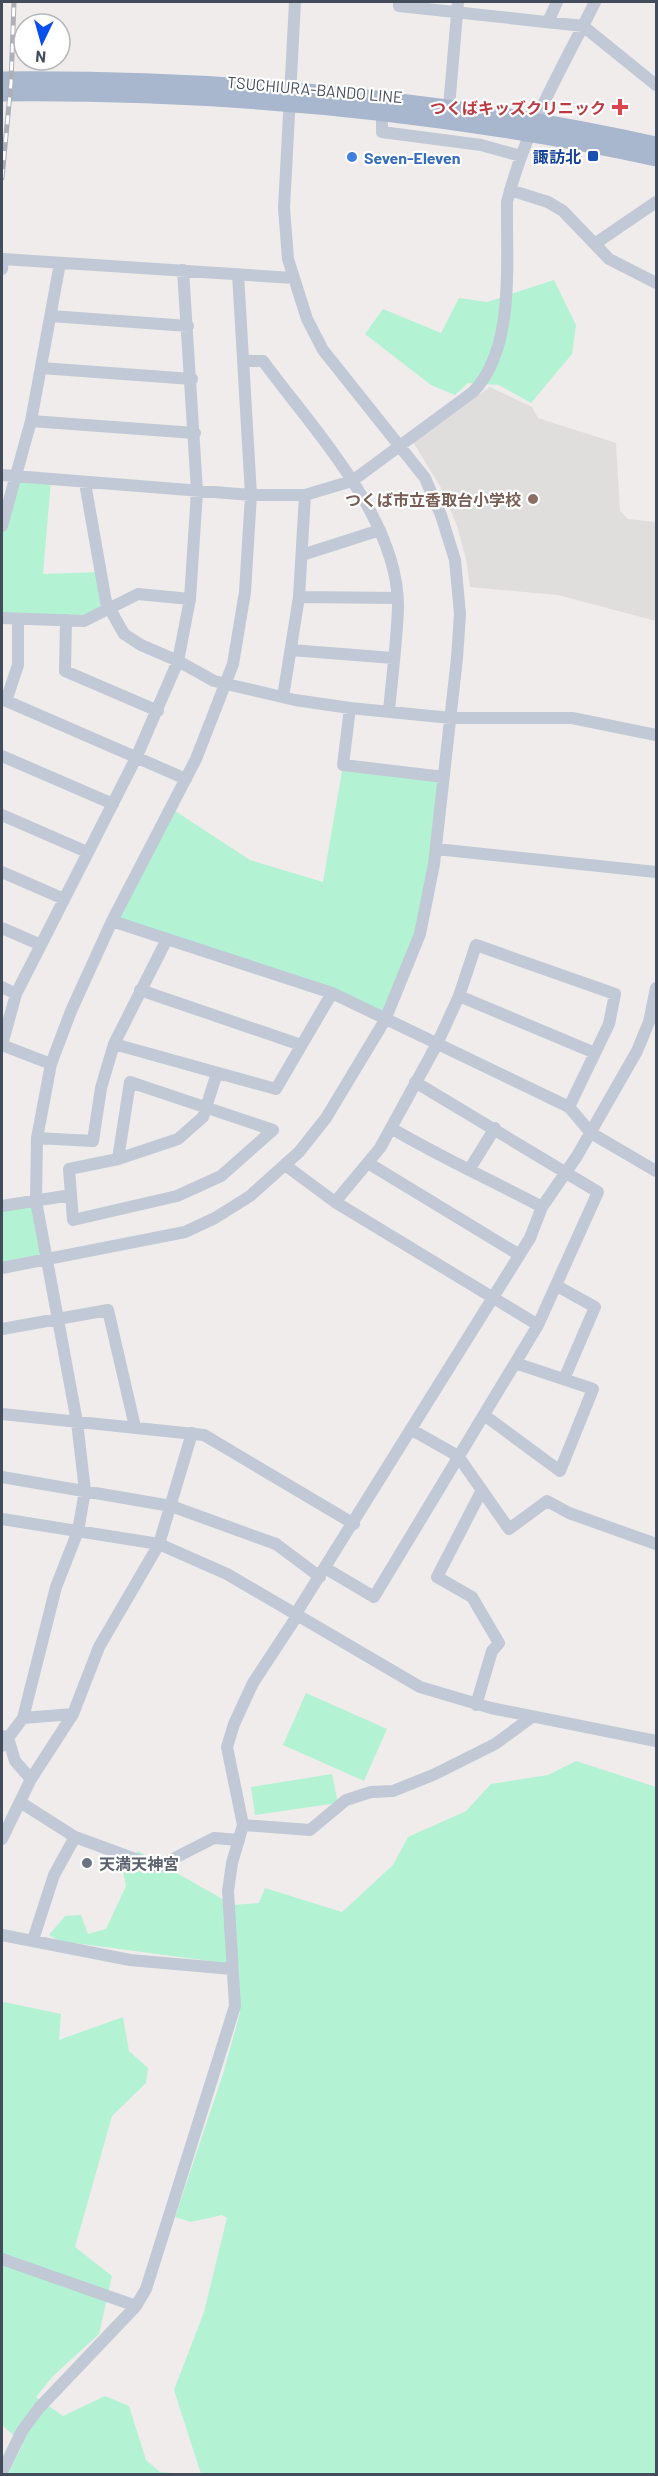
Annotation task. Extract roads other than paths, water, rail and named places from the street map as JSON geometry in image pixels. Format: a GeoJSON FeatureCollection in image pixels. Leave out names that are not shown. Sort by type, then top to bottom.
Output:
{"type":"FeatureCollection","features":[{"type":"Feature","properties":{"kind":"main road","name":"TSUCHIURA-BANDO LINE"},"geometry":{"type":"LineString","coordinates":[[2,79],[103,79],[289,96],[449,107],[657,159]]}},
{"type":"Feature","properties":{"kind":"main road","name":"TSUCHIURA-BANDO LINE"},"geometry":{"type":"LineString","coordinates":[[2,94],[289,96],[382,112],[531,127],[657,144]]}},
{"type":"Feature","properties":{"kind":"street"},"geometry":{"type":"LineString","coordinates":[[2,1268],[185,1232],[215,1218],[250,1196],[285,1165],[326,1118],[385,1020],[420,934],[436,849],[451,718],[460,614],[455,560],[441,515],[425,478],[323,350],[307,319],[294,278],[284,224],[295,2]]}},
{"type":"Feature","properties":{"kind":"street"},"geometry":{"type":"LineString","coordinates":[[399,2],[399,6],[458,6],[583,26],[657,85]]}},
{"type":"Feature","properties":{"kind":"street"},"geometry":{"type":"LineString","coordinates":[[548,22],[557,2]]}},
{"type":"Feature","properties":{"kind":"street"},"geometry":{"type":"LineString","coordinates":[[2,475],[251,495],[306,495],[352,480],[398,444],[473,392],[483,382],[493,363],[504,314],[507,202],[510,190],[531,127],[595,2]]}},
{"type":"Feature","properties":{"kind":"street"},"geometry":{"type":"LineString","coordinates":[[449,107],[458,6]]}},
{"type":"Feature","properties":{"kind":"street"},"geometry":{"type":"LineString","coordinates":[[382,112],[382,132],[471,144],[521,156]]}},
{"type":"Feature","properties":{"kind":"street"},"geometry":{"type":"LineString","coordinates":[[510,190],[548,202],[563,211],[609,259],[657,283]]}},
{"type":"Feature","properties":{"kind":"street"},"geometry":{"type":"LineString","coordinates":[[596,243],[657,202]]}},
{"type":"Feature","properties":{"kind":"street"},"geometry":{"type":"LineString","coordinates":[[2,269],[3,259],[294,278]]}},
{"type":"Feature","properties":{"kind":"street"},"geometry":{"type":"LineString","coordinates":[[2,525],[31,421],[60,263]]}},
{"type":"Feature","properties":{"kind":"street"},"geometry":{"type":"LineString","coordinates":[[51,1064],[2,1045],[16,994],[158,711],[178,661],[190,599],[197,491],[192,379],[183,270]]}},
{"type":"Feature","properties":{"kind":"street"},"geometry":{"type":"LineString","coordinates":[[31,1779],[15,1761],[4,1740],[23,1718],[56,1587],[78,1531],[85,1491],[77,1422],[36,1201],[37,1138],[51,1064],[71,1011],[112,921],[186,779],[233,664],[245,592],[251,495],[245,361],[238,274]]}},
{"type":"Feature","properties":{"kind":"street"},"geometry":{"type":"LineString","coordinates":[[51,316],[188,326]]}},
{"type":"Feature","properties":{"kind":"street"},"geometry":{"type":"LineString","coordinates":[[245,361],[263,361],[352,480],[367,502],[380,530],[392,564],[397,598],[389,711]]}},
{"type":"Feature","properties":{"kind":"street"},"geometry":{"type":"LineString","coordinates":[[41,368],[192,379]]}},
{"type":"Feature","properties":{"kind":"street"},"geometry":{"type":"LineString","coordinates":[[31,421],[195,433]]}},
{"type":"Feature","properties":{"kind":"street"},"geometry":{"type":"LineString","coordinates":[[85,483],[106,602],[124,634],[141,645],[226,685],[350,708],[451,718],[572,718],[657,735]]}},
{"type":"Feature","properties":{"kind":"street"},"geometry":{"type":"LineString","coordinates":[[283,697],[299,597],[306,495]]}},
{"type":"Feature","properties":{"kind":"street"},"geometry":{"type":"LineString","coordinates":[[302,555],[380,530]]}},
{"type":"Feature","properties":{"kind":"street"},"geometry":{"type":"LineString","coordinates":[[2,618],[84,621],[138,594],[190,599]]}},
{"type":"Feature","properties":{"kind":"street"},"geometry":{"type":"LineString","coordinates":[[299,597],[397,598]]}},
{"type":"Feature","properties":{"kind":"street"},"geometry":{"type":"LineString","coordinates":[[18,619],[18,665],[4,700],[186,779]]}},
{"type":"Feature","properties":{"kind":"street"},"geometry":{"type":"LineString","coordinates":[[66,620],[65,671],[158,711]]}},
{"type":"Feature","properties":{"kind":"street"},"geometry":{"type":"LineString","coordinates":[[291,650],[393,658]]}},
{"type":"Feature","properties":{"kind":"street"},"geometry":{"type":"LineString","coordinates":[[350,708],[343,765],[444,777]]}},
{"type":"Feature","properties":{"kind":"street"},"geometry":{"type":"LineString","coordinates":[[2,756],[113,804]]}},
{"type":"Feature","properties":{"kind":"street"},"geometry":{"type":"LineString","coordinates":[[2,815],[87,852]]}},
{"type":"Feature","properties":{"kind":"street"},"geometry":{"type":"LineString","coordinates":[[436,849],[657,872]]}},
{"type":"Feature","properties":{"kind":"street"},"geometry":{"type":"LineString","coordinates":[[2,872],[64,899]]}},
{"type":"Feature","properties":{"kind":"street"},"geometry":{"type":"LineString","coordinates":[[112,921],[332,993],[569,1107],[591,1133],[656,1171]]}},
{"type":"Feature","properties":{"kind":"street"},"geometry":{"type":"LineString","coordinates":[[2,928],[41,945]]}},
{"type":"Feature","properties":{"kind":"street"},"geometry":{"type":"LineString","coordinates":[[37,1138],[93,1141],[101,1088],[114,1044],[167,939]]}},
{"type":"Feature","properties":{"kind":"street"},"geometry":{"type":"LineString","coordinates":[[335,1202],[369,1163],[391,1128],[437,1044],[459,996],[476,945],[615,994],[609,1024],[569,1107]]}},
{"type":"Feature","properties":{"kind":"street"},"geometry":{"type":"LineString","coordinates":[[2,987],[16,994]]}},
{"type":"Feature","properties":{"kind":"street"},"geometry":{"type":"LineString","coordinates":[[140,990],[301,1045]]}},
{"type":"Feature","properties":{"kind":"street"},"geometry":{"type":"LineString","coordinates":[[114,1044],[276,1089],[332,993]]}},
{"type":"Feature","properties":{"kind":"street"},"geometry":{"type":"LineString","coordinates":[[459,996],[595,1053]]}},
{"type":"Feature","properties":{"kind":"street"},"geometry":{"type":"LineString","coordinates":[[2,2472],[22,2431],[39,2408],[136,2306],[146,2289],[228,2031],[235,2006],[228,1891],[232,1863],[243,1826],[228,1747],[234,1724],[253,1683],[493,1299],[518,1254],[530,1238],[542,1207],[591,1133],[637,1051],[656,997]]}},
{"type":"Feature","properties":{"kind":"street"},"geometry":{"type":"LineString","coordinates":[[118,1159],[130,1082],[206,1106],[273,1130],[221,1176],[177,1196],[73,1220],[69,1169],[118,1159],[178,1139],[202,1117],[206,1106],[217,1073]]}},
{"type":"Feature","properties":{"kind":"street"},"geometry":{"type":"LineString","coordinates":[[2,1477],[171,1506],[276,1544],[322,1572],[374,1597],[538,1325],[598,1192],[415,1082]]}},
{"type":"Feature","properties":{"kind":"street"},"geometry":{"type":"LineString","coordinates":[[391,1128],[443,1159],[542,1207]]}},
{"type":"Feature","properties":{"kind":"street"},"geometry":{"type":"LineString","coordinates":[[469,1170],[495,1128]]}},
{"type":"Feature","properties":{"kind":"street"},"geometry":{"type":"LineString","coordinates":[[369,1163],[518,1254]]}},
{"type":"Feature","properties":{"kind":"street"},"geometry":{"type":"LineString","coordinates":[[285,1165],[335,1202],[538,1325]]}},
{"type":"Feature","properties":{"kind":"street"},"geometry":{"type":"LineString","coordinates":[[2,1206],[71,1195]]}},
{"type":"Feature","properties":{"kind":"street"},"geometry":{"type":"LineString","coordinates":[[557,1287],[595,1306],[564,1379]]}},
{"type":"Feature","properties":{"kind":"street"},"geometry":{"type":"LineString","coordinates":[[2,1329],[108,1310],[135,1427]]}},
{"type":"Feature","properties":{"kind":"street"},"geometry":{"type":"LineString","coordinates":[[484,1415],[560,1471],[593,1389],[515,1363]]}},
{"type":"Feature","properties":{"kind":"street"},"geometry":{"type":"LineString","coordinates":[[2,1414],[204,1435],[354,1524]]}},
{"type":"Feature","properties":{"kind":"street"},"geometry":{"type":"LineString","coordinates":[[412,1430],[458,1456],[509,1529],[547,1501],[568,1513],[657,1544]]}},
{"type":"Feature","properties":{"kind":"street"},"geometry":{"type":"LineString","coordinates":[[2,1839],[31,1779],[73,1714],[99,1647],[159,1544],[192,1433]]}},
{"type":"Feature","properties":{"kind":"street"},"geometry":{"type":"LineString","coordinates":[[476,1705],[492,1651],[499,1643],[472,1597],[437,1577],[482,1490]]}},
{"type":"Feature","properties":{"kind":"street"},"geometry":{"type":"LineString","coordinates":[[2,1519],[159,1544],[227,1574],[408,1681],[476,1705],[657,1741]]}},
{"type":"Feature","properties":{"kind":"street"},"geometry":{"type":"LineString","coordinates":[[23,1718],[73,1714]]}},
{"type":"Feature","properties":{"kind":"street"},"geometry":{"type":"LineString","coordinates":[[243,1826],[310,1830],[346,1800],[371,1792],[393,1791],[442,1770],[495,1744],[532,1717]]}},
{"type":"Feature","properties":{"kind":"street"},"geometry":{"type":"LineString","coordinates":[[20,1802],[75,1837],[157,1867],[214,1838],[239,1840]]}},
{"type":"Feature","properties":{"kind":"street"},"geometry":{"type":"LineString","coordinates":[[33,1940],[54,1875],[75,1837]]}},
{"type":"Feature","properties":{"kind":"street"},"geometry":{"type":"LineString","coordinates":[[2,1935],[130,1960],[231,1969]]}},
{"type":"Feature","properties":{"kind":"street"},"geometry":{"type":"LineString","coordinates":[[2,2259],[136,2306]]}},
{"type":"Feature","properties":{"kind":"railway"},"geometry":{"type":"LineString","coordinates":[[2,178],[11,83],[14,2]]}},
{"type":"Feature","properties":{"kind":"place","name":"つくばキッズクリニック"},"geometry":{"type":"Point","coordinates":[620,107]}},
{"type":"Feature","properties":{"kind":"place","name":"諏訪北"},"geometry":{"type":"Point","coordinates":[593,156]}},
{"type":"Feature","properties":{"kind":"place","name":"Seven-Eleven"},"geometry":{"type":"Point","coordinates":[352,157]}},
{"type":"Feature","properties":{"kind":"place","name":"つくば市立香取台小学校"},"geometry":{"type":"Point","coordinates":[533,499]}},
{"type":"Feature","properties":{"kind":"place","name":"天満天神宮"},"geometry":{"type":"Point","coordinates":[87,1863]}}]}
